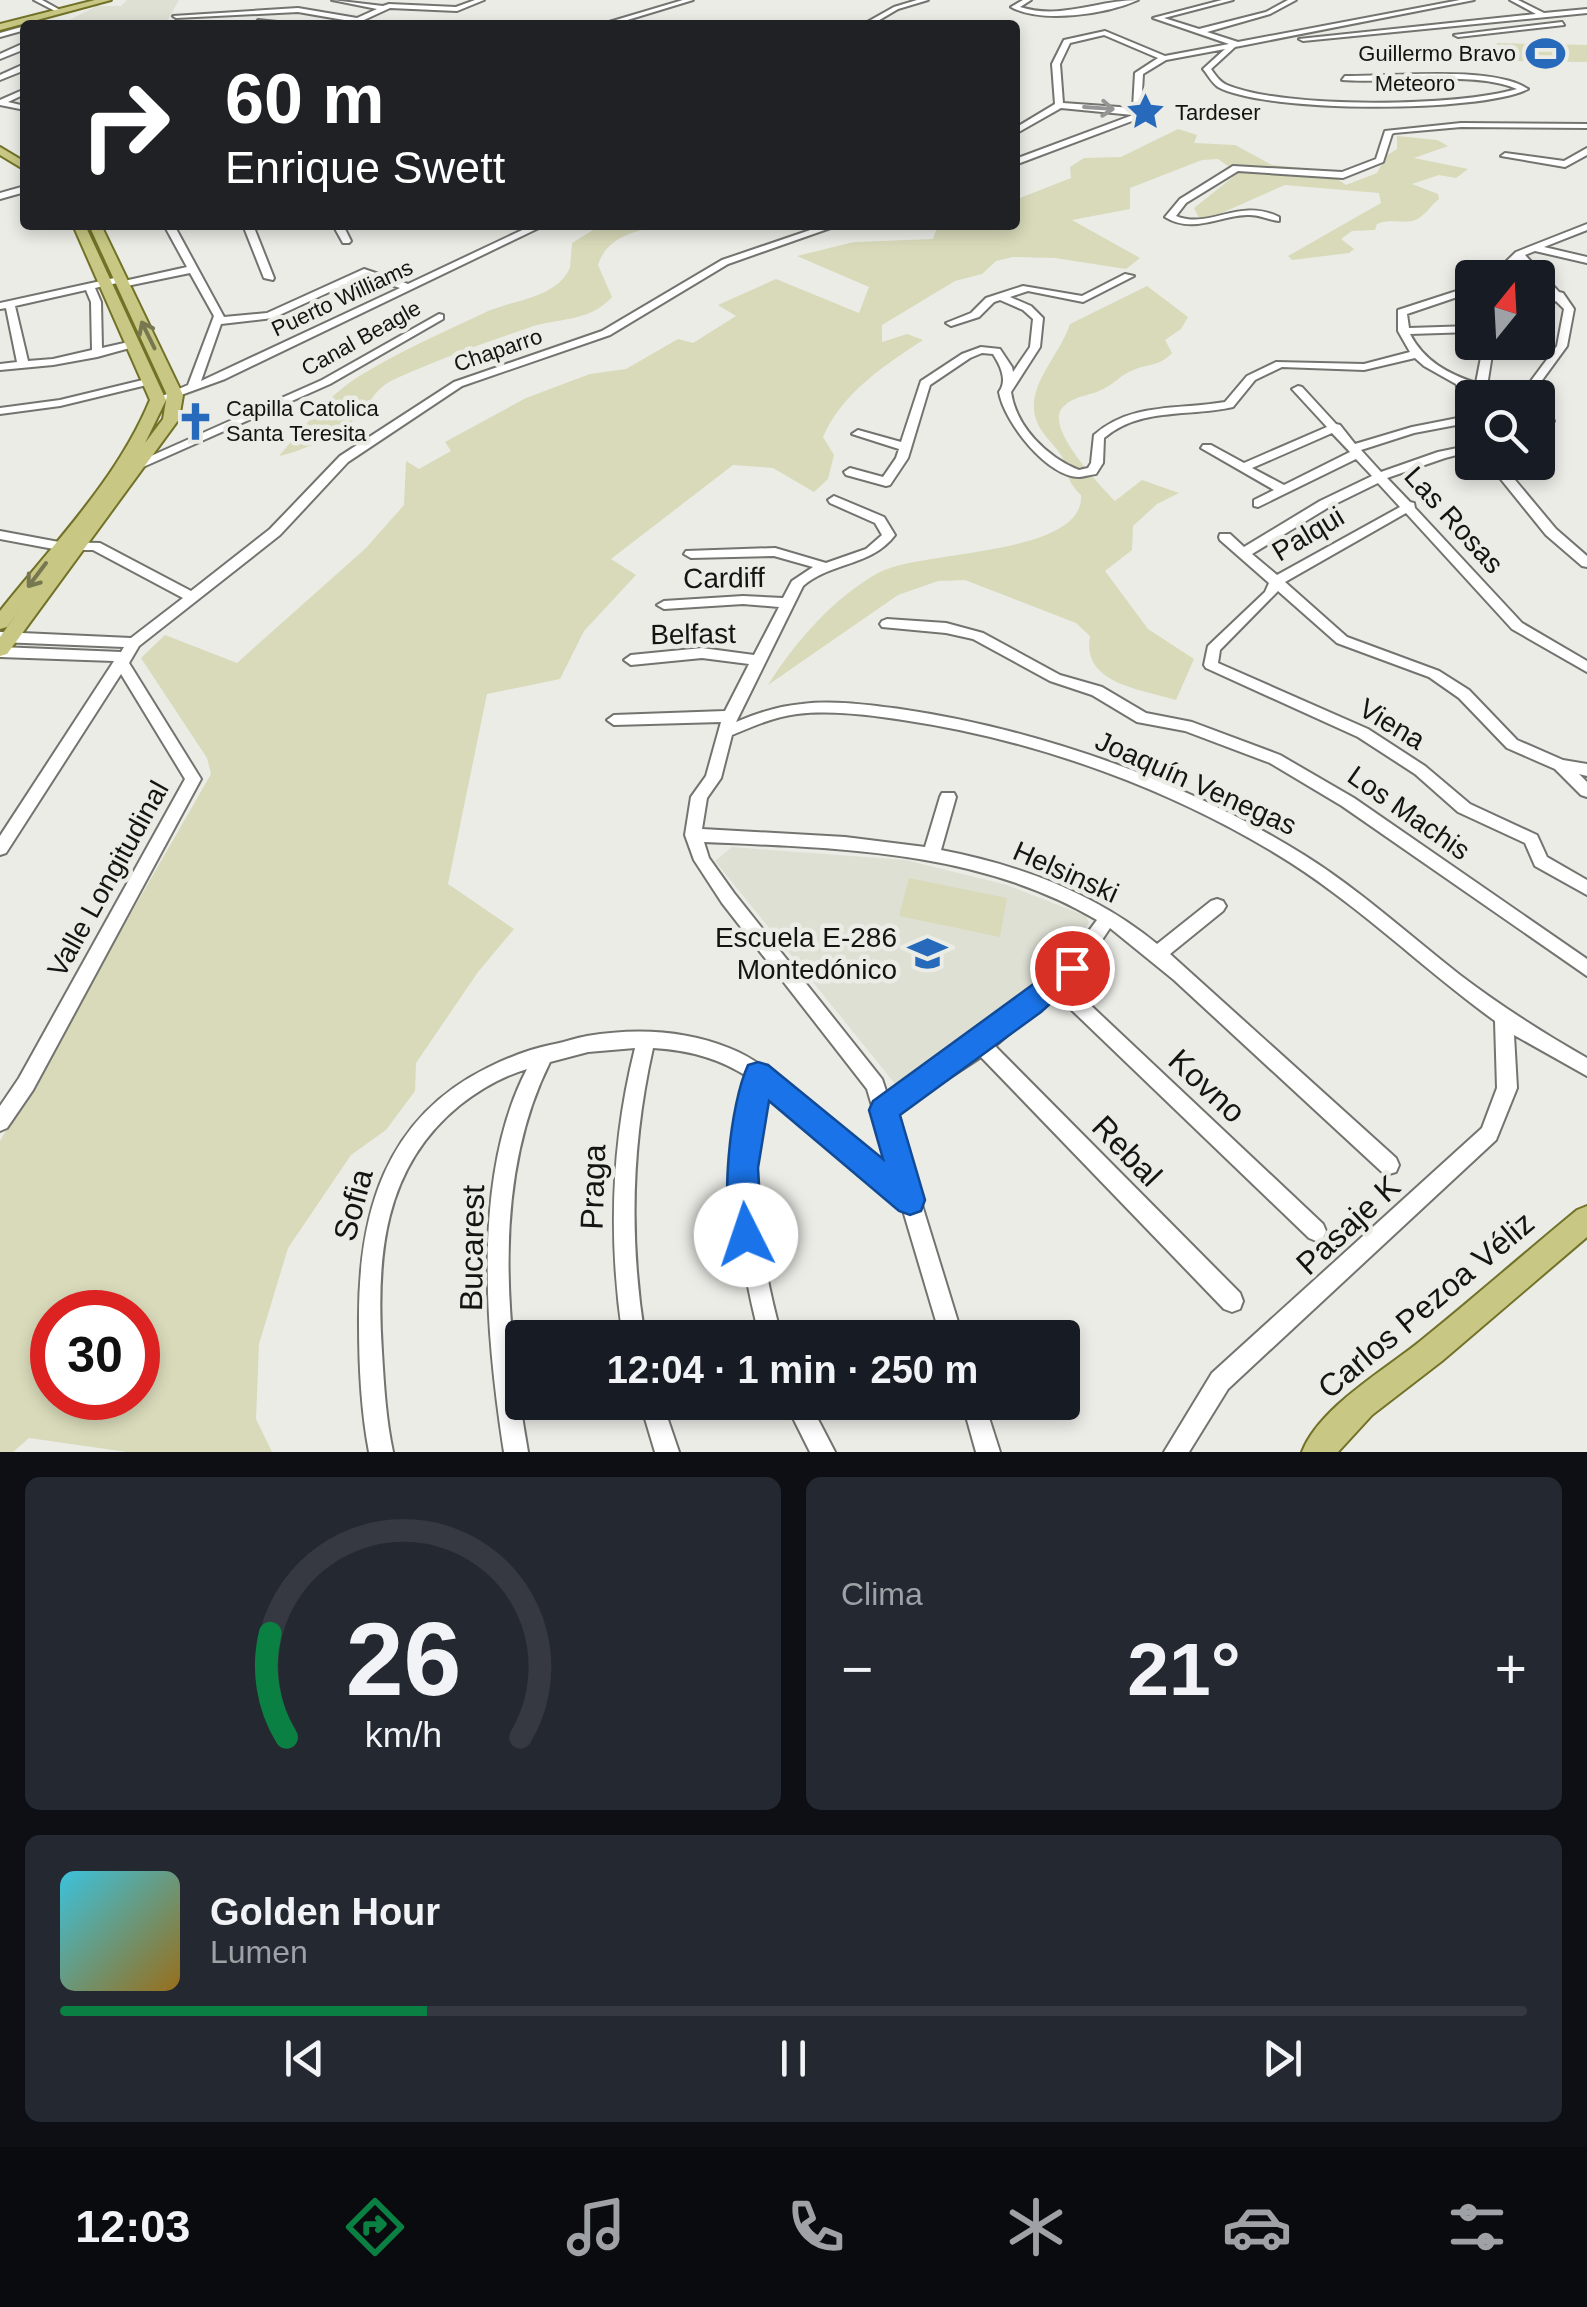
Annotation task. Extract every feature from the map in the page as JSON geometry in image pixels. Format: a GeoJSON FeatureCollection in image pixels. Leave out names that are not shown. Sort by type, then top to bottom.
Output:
{"type":"FeatureCollection","features":[{"type":"Feature","properties":{"kind":"main road"},"geometry":{"type":"LineString","coordinates":[[24,20],[106,0]]}},
{"type":"Feature","properties":{"kind":"main road"},"geometry":{"type":"LineString","coordinates":[[2,640],[131,453],[152,420],[158,400],[82,230]]}},
{"type":"Feature","properties":{"kind":"main road"},"geometry":{"type":"LineString","coordinates":[[70,545],[139,464],[183,392],[109,283],[96,230]]}},
{"type":"Feature","properties":{"kind":"main road","name":"Carlos Pezoa Véliz"},"geometry":{"type":"LineString","coordinates":[[1317,1452],[1361,1404],[1432,1351],[1544,1250],[1587,1219]]}},
{"type":"Feature","properties":{"kind":"street"},"geometry":{"type":"LineString","coordinates":[[38,0],[58,10]]}},
{"type":"Feature","properties":{"kind":"street"},"geometry":{"type":"LineString","coordinates":[[276,20],[319,0]]}},
{"type":"Feature","properties":{"kind":"street"},"geometry":{"type":"LineString","coordinates":[[334,0],[383,8],[413,4],[457,9],[481,0]]}},
{"type":"Feature","properties":{"kind":"street"},"geometry":{"type":"LineString","coordinates":[[620,20],[690,0]]}},
{"type":"Feature","properties":{"kind":"street"},"geometry":{"type":"LineString","coordinates":[[876,20],[925,0]]}},
{"type":"Feature","properties":{"kind":"street"},"geometry":{"type":"LineString","coordinates":[[1028,0],[1014,7],[1038,14],[1116,6],[1135,0]]}},
{"type":"Feature","properties":{"kind":"street"},"geometry":{"type":"LineString","coordinates":[[1230,0],[1156,18],[1235,43]]}},
{"type":"Feature","properties":{"kind":"street"},"geometry":{"type":"LineString","coordinates":[[1197,32],[1268,13],[1293,0]]}},
{"type":"Feature","properties":{"kind":"street"},"geometry":{"type":"LineString","coordinates":[[1020,160],[1133,119],[1140,111],[1139,73],[1144,66],[1164,58],[1388,12],[1471,0]]}},
{"type":"Feature","properties":{"kind":"street"},"geometry":{"type":"LineString","coordinates":[[1513,0],[1542,14]]}},
{"type":"Feature","properties":{"kind":"street"},"geometry":{"type":"LineString","coordinates":[[174,20],[184,2]]}},
{"type":"Feature","properties":{"kind":"street"},"geometry":{"type":"LineString","coordinates":[[176,16],[259,15],[298,10],[357,20],[383,8]]}},
{"type":"Feature","properties":{"kind":"street"},"geometry":{"type":"LineString","coordinates":[[1279,42],[1587,11]]}},
{"type":"Feature","properties":{"kind":"street"},"geometry":{"type":"LineString","coordinates":[[1388,12],[1416,27]]}},
{"type":"Feature","properties":{"kind":"street","name":"Meteoro"},"geometry":{"type":"LineString","coordinates":[[1458,35],[1562,24],[1542,14]]}},
{"type":"Feature","properties":{"kind":"street"},"geometry":{"type":"LineString","coordinates":[[259,15],[268,20]]}},
{"type":"Feature","properties":{"kind":"street"},"geometry":{"type":"LineString","coordinates":[[1059,105],[1056,64],[1061,47],[1105,33],[1164,58]]}},
{"type":"Feature","properties":{"kind":"street","name":"Meteoro"},"geometry":{"type":"LineString","coordinates":[[1235,43],[1206,67],[1216,82],[1302,103],[1448,102],[1524,89],[1506,80],[1484,78],[1345,78]]}},
{"type":"Feature","properties":{"kind":"street"},"geometry":{"type":"LineString","coordinates":[[1020,129],[1059,105],[1140,111]]}},
{"type":"Feature","properties":{"kind":"street"},"geometry":{"type":"LineString","coordinates":[[1276,220],[1267,214],[1240,213],[1194,224],[1170,216],[1184,201],[1228,171],[1289,169],[1343,175],[1380,160],[1388,133],[1480,116]]}},
{"type":"Feature","properties":{"kind":"street"},"geometry":{"type":"LineString","coordinates":[[1421,128],[1587,126]]}},
{"type":"Feature","properties":{"kind":"street"},"geometry":{"type":"LineString","coordinates":[[1504,156],[1558,164],[1573,162],[1587,152]]}},
{"type":"Feature","properties":{"kind":"street"},"geometry":{"type":"LineString","coordinates":[[1514,260],[1524,251],[1587,227]]}},
{"type":"Feature","properties":{"kind":"street"},"geometry":{"type":"LineString","coordinates":[[172,230],[218,321]]}},
{"type":"Feature","properties":{"kind":"street"},"geometry":{"type":"LineString","coordinates":[[250,230],[270,278]]}},
{"type":"Feature","properties":{"kind":"street"},"geometry":{"type":"LineString","coordinates":[[341,230],[346,240]]}},
{"type":"Feature","properties":{"kind":"street","name":"Puerto Williams"},"geometry":{"type":"LineString","coordinates":[[158,400],[183,392],[530,230]]}},
{"type":"Feature","properties":{"kind":"street","name":"Chaparro"},"geometry":{"type":"LineString","coordinates":[[127,654],[290,519],[344,459],[445,391],[606,333],[725,262],[819,230]]}},
{"type":"Feature","properties":{"kind":"street"},"geometry":{"type":"LineString","coordinates":[[1524,251],[1587,260]]}},
{"type":"Feature","properties":{"kind":"street"},"geometry":{"type":"LineString","coordinates":[[1524,251],[1569,309],[1562,346],[1540,380]]}},
{"type":"Feature","properties":{"kind":"street"},"geometry":{"type":"LineString","coordinates":[[22,365],[5,305],[193,269]]}},
{"type":"Feature","properties":{"kind":"street"},"geometry":{"type":"LineString","coordinates":[[218,321],[268,316],[364,272],[409,288]]}},
{"type":"Feature","properties":{"kind":"street"},"geometry":{"type":"LineString","coordinates":[[951,322],[975,315],[987,302],[1034,287],[1083,299],[1128,276]]}},
{"type":"Feature","properties":{"kind":"street"},"geometry":{"type":"LineString","coordinates":[[97,354],[96,302],[109,283]]}},
{"type":"Feature","properties":{"kind":"street"},"geometry":{"type":"LineString","coordinates":[[1455,294],[1407,308],[1401,318],[1403,331],[1418,354],[1459,380]]}},
{"type":"Feature","properties":{"kind":"street"},"geometry":{"type":"LineString","coordinates":[[1555,298],[1560,295]]}},
{"type":"Feature","properties":{"kind":"street"},"geometry":{"type":"LineString","coordinates":[[1001,297],[1038,318],[1034,347],[1008,385]]}},
{"type":"Feature","properties":{"kind":"street","name":"Canal Beagle"},"geometry":{"type":"LineString","coordinates":[[139,464],[326,382],[439,317]]}},
{"type":"Feature","properties":{"kind":"street"},"geometry":{"type":"LineString","coordinates":[[183,392],[218,321]]}},
{"type":"Feature","properties":{"kind":"street"},"geometry":{"type":"LineString","coordinates":[[1403,331],[1455,329]]}},
{"type":"Feature","properties":{"kind":"street"},"geometry":{"type":"LineString","coordinates":[[0,367],[97,354],[133,344]]}},
{"type":"Feature","properties":{"kind":"street"},"geometry":{"type":"LineString","coordinates":[[850,472],[886,482],[906,447],[918,394],[949,364],[981,350],[996,352],[1007,367],[1004,402],[1017,422],[1066,469],[1086,473],[1098,462],[1098,437],[1114,424],[1171,409],[1229,406],[1251,378],[1280,364],[1364,367],[1418,354]]}},
{"type":"Feature","properties":{"kind":"street"},"geometry":{"type":"LineString","coordinates":[[0,411],[60,402],[151,380]]}},
{"type":"Feature","properties":{"kind":"street","name":"Las Rosas"},"geometry":{"type":"LineString","coordinates":[[1298,388],[1517,626],[1587,667]]}},
{"type":"Feature","properties":{"kind":"street"},"geometry":{"type":"LineString","coordinates":[[1258,503],[1356,451],[1412,430],[1455,420]]}},
{"type":"Feature","properties":{"kind":"street"},"geometry":{"type":"LineString","coordinates":[[1243,468],[1336,428]]}},
{"type":"Feature","properties":{"kind":"street"},"geometry":{"type":"LineString","coordinates":[[858,434],[906,447]]}},
{"type":"Feature","properties":{"kind":"street"},"geometry":{"type":"LineString","coordinates":[[1207,448],[1281,489]]}},
{"type":"Feature","properties":{"kind":"street"},"geometry":{"type":"LineString","coordinates":[[1244,553],[1278,531],[1382,478],[1427,458],[1455,452]]}},
{"type":"Feature","properties":{"kind":"street"},"geometry":{"type":"LineString","coordinates":[[1508,480],[1551,532],[1587,563]]}},
{"type":"Feature","properties":{"kind":"street"},"geometry":{"type":"LineString","coordinates":[[834,500],[880,520],[890,530],[886,541],[804,577],[786,602],[728,724],[713,778],[699,797],[693,835],[702,860],[728,898],[860,1061],[884,1110],[947,1320]]}},
{"type":"Feature","properties":{"kind":"street","name":"Palqui"},"geometry":{"type":"LineString","coordinates":[[1211,665],[1212,649],[1270,594],[1277,581],[1410,506]]}},
{"type":"Feature","properties":{"kind":"street"},"geometry":{"type":"LineString","coordinates":[[0,535],[70,545],[194,598]]}},
{"type":"Feature","properties":{"kind":"street"},"geometry":{"type":"LineString","coordinates":[[1225,537],[1342,640],[1434,674],[1464,694],[1512,744],[1560,765],[1587,770]]}},
{"type":"Feature","properties":{"kind":"street"},"geometry":{"type":"LineString","coordinates":[[691,554],[776,552],[827,567]]}},
{"type":"Feature","properties":{"kind":"street","name":"Cardiff"},"geometry":{"type":"LineString","coordinates":[[664,605],[786,602]]}},
{"type":"Feature","properties":{"kind":"street","name":"Los Machis"},"geometry":{"type":"LineString","coordinates":[[887,624],[946,628],[978,636],[1055,678],[1097,692],[1142,718],[1187,726],[1302,773],[1587,969]]}},
{"type":"Feature","properties":{"kind":"street"},"geometry":{"type":"LineString","coordinates":[[0,849],[127,654],[2,640]]}},
{"type":"Feature","properties":{"kind":"street","name":"Valle Longitudinal"},"geometry":{"type":"LineString","coordinates":[[1,1119],[26,1084],[193,779],[127,654]]}},
{"type":"Feature","properties":{"kind":"street","name":"Belfast"},"geometry":{"type":"LineString","coordinates":[[631,660],[702,654],[756,660]]}},
{"type":"Feature","properties":{"kind":"street","name":"Viena"},"geometry":{"type":"LineString","coordinates":[[1211,665],[1363,733],[1420,770],[1464,808],[1536,843],[1541,862],[1587,888]]}},
{"type":"Feature","properties":{"kind":"street","name":"Joaquín Venegas"},"geometry":{"type":"LineString","coordinates":[[728,724],[774,712],[859,709],[968,728],[1068,755],[1228,820],[1286,852],[1504,1018],[1587,1068]]}},
{"type":"Feature","properties":{"kind":"street"},"geometry":{"type":"LineString","coordinates":[[614,720],[728,724]]}},
{"type":"Feature","properties":{"kind":"street"},"geometry":{"type":"LineString","coordinates":[[1560,765],[1587,791]]}},
{"type":"Feature","properties":{"kind":"street"},"geometry":{"type":"LineString","coordinates":[[932,853],[948,797]]}},
{"type":"Feature","properties":{"kind":"street","name":"Helsinski"},"geometry":{"type":"LineString","coordinates":[[693,835],[854,843],[932,853],[1056,892],[1108,918],[1158,954],[1389,1165]]}},
{"type":"Feature","properties":{"kind":"street"},"geometry":{"type":"LineString","coordinates":[[1158,954],[1217,906]]}},
{"type":"Feature","properties":{"kind":"street"},"geometry":{"type":"LineString","coordinates":[[884,1110],[1057,984],[1088,950],[1108,918]]}},
{"type":"Feature","properties":{"kind":"street","name":"Kovno"},"geometry":{"type":"LineString","coordinates":[[1057,984],[1316,1230]]}},
{"type":"Feature","properties":{"kind":"street","name":"Pasaje K"},"geometry":{"type":"LineString","coordinates":[[1176,1452],[1220,1381],[1489,1134],[1506,1088],[1504,1018]]}},
{"type":"Feature","properties":{"kind":"street","name":"Sofia"},"geometry":{"type":"LineString","coordinates":[[381,1452],[374,1410],[367,1277],[386,1184],[416,1134],[453,1098],[491,1072],[545,1053],[591,1043],[646,1040],[711,1049],[758,1074],[910,1200]]}},
{"type":"Feature","properties":{"kind":"street","name":"Praga"},"geometry":{"type":"LineString","coordinates":[[632,1320],[624,1260],[623,1180],[630,1109],[646,1040]]}},
{"type":"Feature","properties":{"kind":"street","name":"Rebal"},"geometry":{"type":"LineString","coordinates":[[980,1043],[1232,1301]]}},
{"type":"Feature","properties":{"kind":"street","name":"Bucarest"},"geometry":{"type":"LineString","coordinates":[[516,1452],[503,1322],[503,1204],[518,1102],[545,1053]]}},
{"type":"Feature","properties":{"kind":"street"},"geometry":{"type":"LineString","coordinates":[[758,1074],[744,1152],[743,1202],[767,1320]]}},
{"type":"Feature","properties":{"kind":"street"},"geometry":{"type":"LineString","coordinates":[[657,1420],[667,1452]]}},
{"type":"Feature","properties":{"kind":"street"},"geometry":{"type":"LineString","coordinates":[[806,1420],[823,1452]]}},
{"type":"Feature","properties":{"kind":"street"},"geometry":{"type":"LineString","coordinates":[[978,1420],[988,1452]]}},
{"type":"Feature","properties":{"kind":"shaded area"},"geometry":{"type":"Polygon","coordinates":[[[127,0],[179,0],[168,20],[69,20],[97,6],[121,6],[127,0]]]}},
{"type":"Feature","properties":{"kind":"shaded area","name":"Escuela E-286 Montedónico"},"geometry":{"type":"Polygon","coordinates":[[[732,847],[906,860],[1007,885],[1086,916],[1089,923],[1041,983],[1019,1003],[896,1085],[715,861],[732,847]]]}},
{"type":"Feature","properties":{"kind":"green space","name":"Guillermo Bravo"},"geometry":{"type":"Polygon","coordinates":[[[1496,43],[1587,45],[1587,62],[1512,61],[1496,43]]]}},
{"type":"Feature","properties":{"kind":"green space"},"geometry":{"type":"Polygon","coordinates":[[[1178,129],[1197,135],[1194,143],[1235,145],[1272,165],[1324,170],[1346,185],[1377,173],[1386,156],[1397,149],[1397,136],[1437,140],[1448,146],[1414,158],[1468,169],[1456,178],[1439,175],[1412,184],[1438,194],[1439,199],[1416,220],[1386,222],[1377,224],[1375,230],[1352,231],[1341,239],[1354,249],[1349,253],[1292,260],[1288,256],[1381,203],[1379,193],[1285,185],[1201,222],[1194,208],[1238,173],[1218,159],[1202,160],[1130,188],[1130,209],[1072,220],[1140,258],[1126,269],[1055,258],[1013,257],[996,261],[982,274],[955,281],[882,325],[882,342],[907,334],[923,340],[880,370],[841,407],[823,437],[834,455],[828,479],[814,492],[773,468],[733,465],[611,559],[636,575],[584,631],[560,679],[487,694],[448,884],[514,929],[478,972],[416,1063],[415,1091],[386,1130],[351,1155],[288,1248],[259,1344],[256,1419],[272,1452],[127,1452],[29,1438],[13,1452],[0,1452],[0,1141],[211,774],[207,758],[141,658],[165,635],[237,663],[366,548],[404,505],[406,461],[419,469],[451,451],[445,442],[526,398],[590,374],[626,369],[678,339],[693,343],[736,316],[718,305],[776,279],[859,313],[869,287],[797,256],[854,242],[933,239],[936,230],[1020,230],[1020,198],[1071,178],[1070,167],[1084,158],[1121,157],[1178,129]]]}},
{"type":"Feature","properties":{"kind":"green space"},"geometry":{"type":"Polygon","coordinates":[[[593,230],[643,230],[615,241],[602,255],[598,265],[612,297],[603,305],[583,315],[495,339],[397,378],[379,389],[344,428],[311,446],[279,456],[327,402],[361,375],[484,313],[554,287],[570,268],[572,243],[593,230]]]}},
{"type":"Feature","properties":{"kind":"green space"},"geometry":{"type":"Polygon","coordinates":[[[1147,286],[1188,317],[1181,329],[1165,340],[1172,353],[1158,363],[1127,373],[1100,391],[1072,400],[1059,416],[1076,455],[1115,501],[1142,480],[1179,493],[1157,504],[1133,526],[1132,550],[1105,571],[1148,629],[1194,659],[1176,700],[1131,688],[1104,674],[1090,652],[1090,636],[1076,623],[965,580],[938,581],[898,595],[768,685],[817,621],[880,572],[1030,540],[1057,530],[1075,515],[1081,495],[1072,484],[1061,455],[1037,422],[1036,393],[1070,324],[1147,286]]]}},
{"type":"Feature","properties":{"kind":"green space"},"geometry":{"type":"Polygon","coordinates":[[[909,878],[1007,898],[1000,937],[899,916],[909,878]]]}},
{"type":"Feature","properties":{"kind":"place","name":"Guillermo Bravo"},"geometry":{"type":"Point","coordinates":[1546,53]}},
{"type":"Feature","properties":{"kind":"place","name":"Tardeser"},"geometry":{"type":"Point","coordinates":[1145,112]}},
{"type":"Feature","properties":{"kind":"place","name":"Capilla Catolica Santa Teresita"},"geometry":{"type":"Point","coordinates":[196,421]}},
{"type":"Feature","properties":{"kind":"place","name":"Escuela E-286 Montedónico"},"geometry":{"type":"Point","coordinates":[927,953]}},
{"type":"Feature","properties":{"kind":"route"},"geometry":{"type":"LineString","coordinates":[[746,1235],[743,1168],[758,1074],[910,1200],[884,1110],[1031,1004],[1072,968]]}}]}
